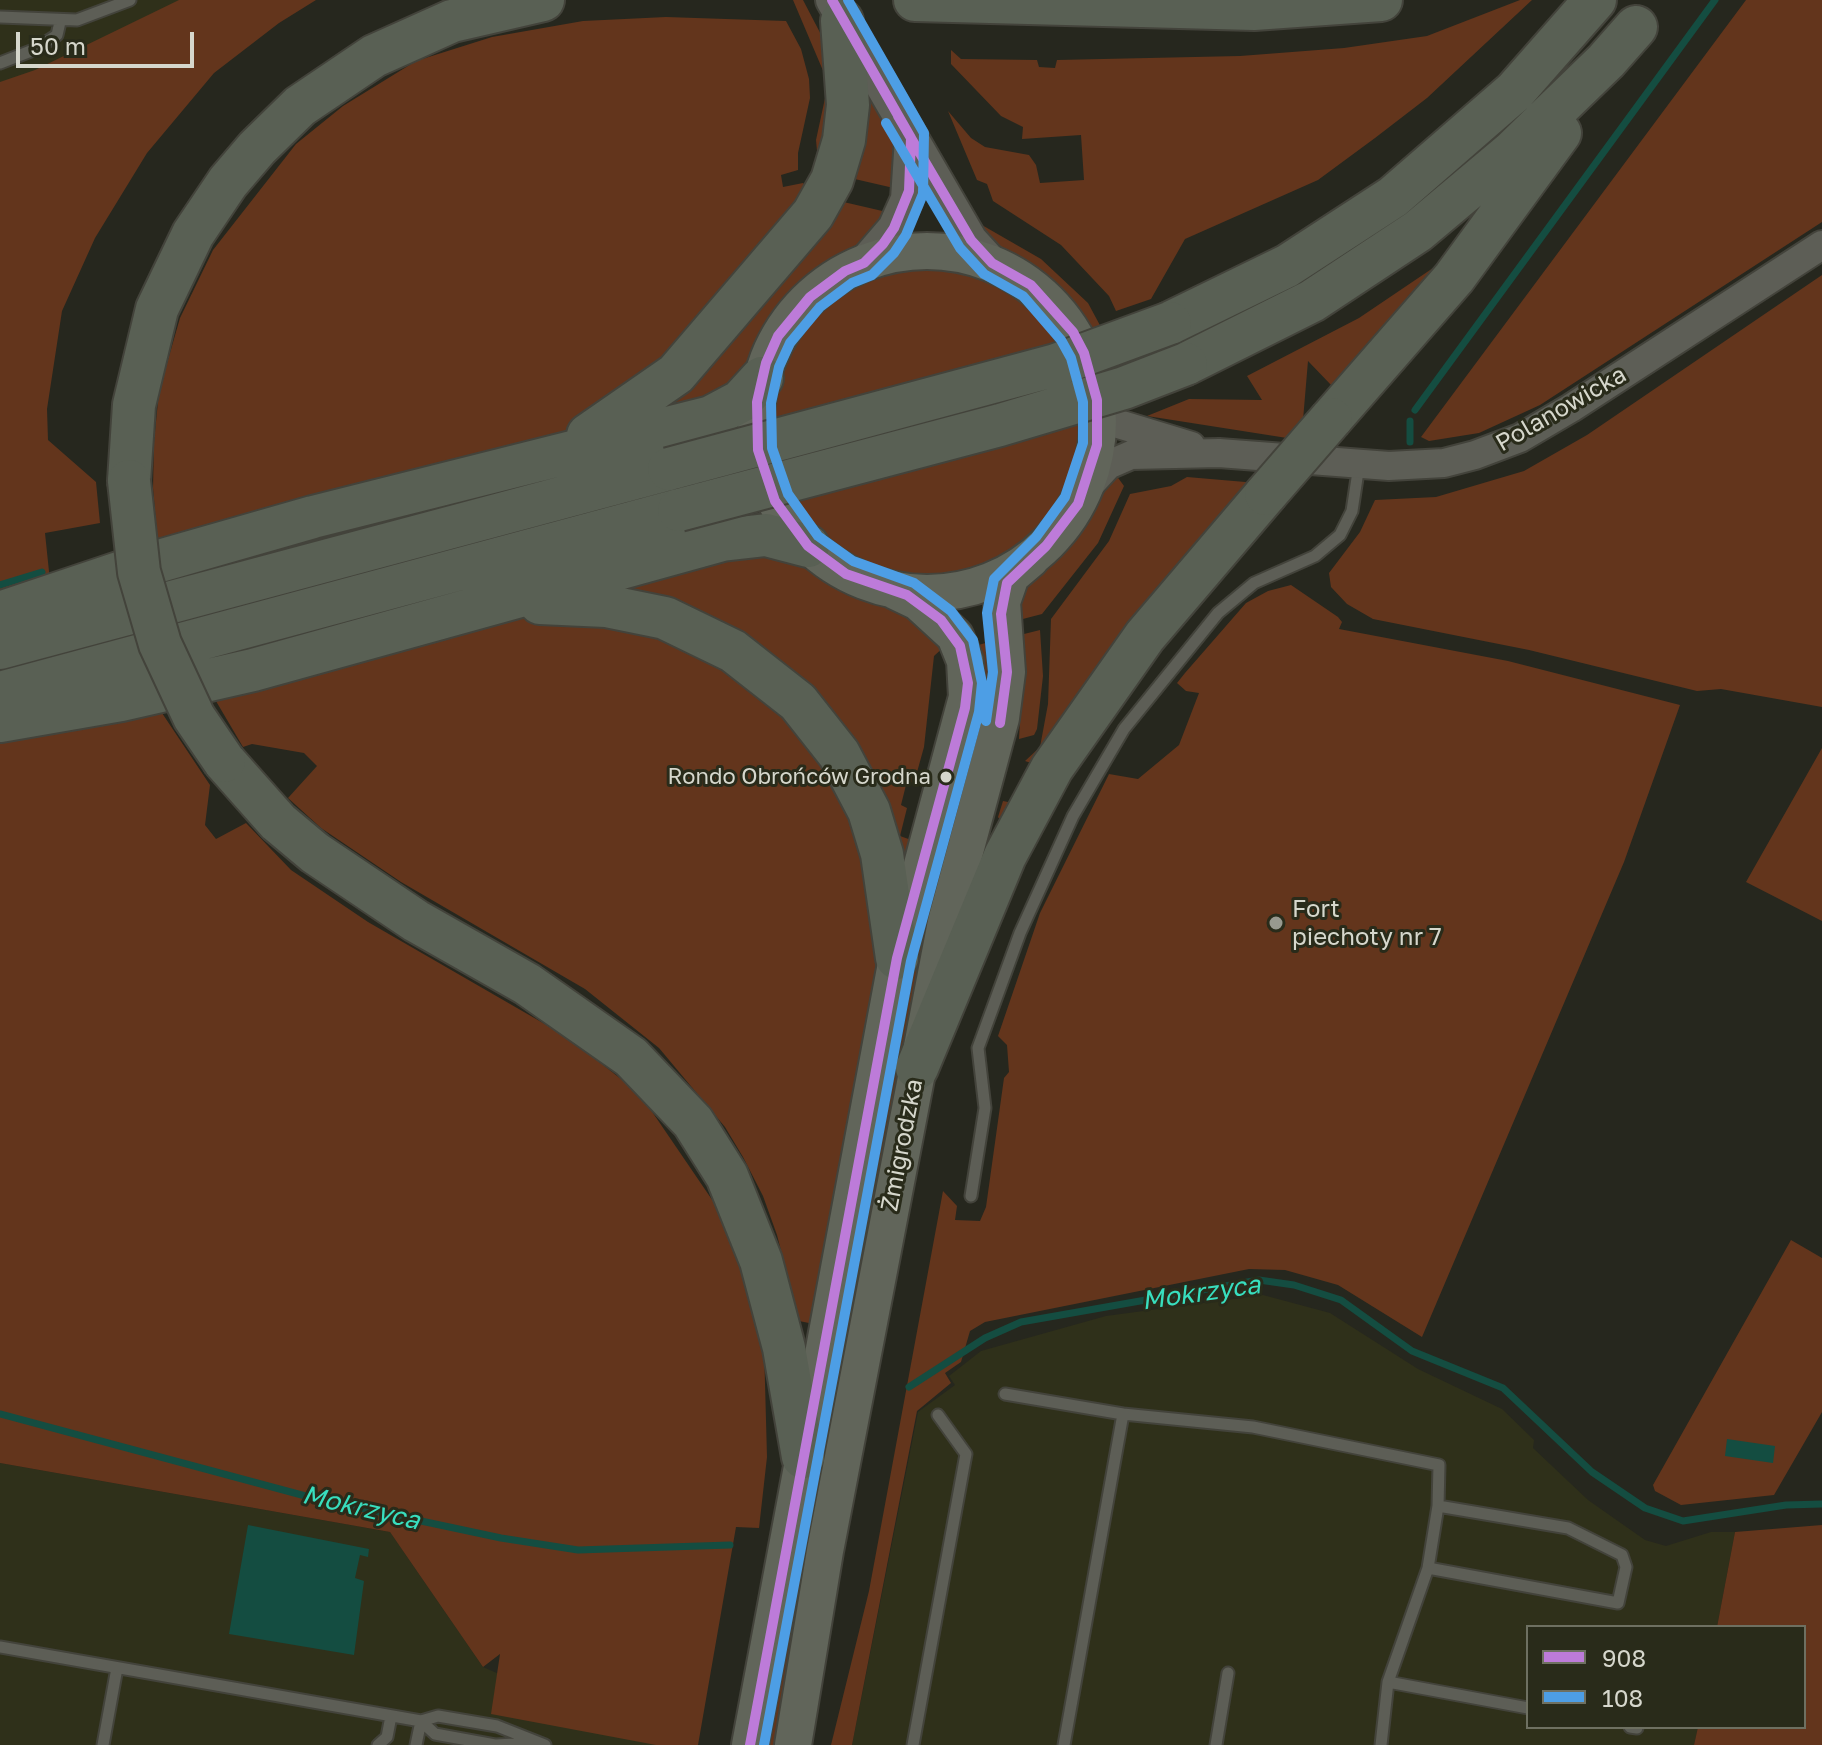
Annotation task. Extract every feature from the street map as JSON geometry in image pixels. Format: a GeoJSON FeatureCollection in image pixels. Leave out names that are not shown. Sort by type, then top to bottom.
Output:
{"type":"FeatureCollection","features":[{"type":"Feature","properties":{"kind":"highway"},"geometry":{"type":"LineString","coordinates":[[543,0],[452,21],[374,56],[300,106],[228,182],[193,234],[157,309],[134,405],[129,481],[139,572],[160,644],[194,717],[224,761],[278,822],[315,853],[416,921],[527,984],[631,1057],[693,1122],[727,1176],[761,1261],[784,1348],[803,1457]]}},
{"type":"Feature","properties":{"kind":"highway"},"geometry":{"type":"LineString","coordinates":[[918,0],[1254,9],[1381,0]]}},
{"type":"Feature","properties":{"kind":"highway"},"geometry":{"type":"LineString","coordinates":[[0,648],[1032,372],[1170,323],[1287,266],[1393,197],[1515,91],[1595,0]]}},
{"type":"Feature","properties":{"kind":"highway"},"geometry":{"type":"LineString","coordinates":[[550,455],[625,412],[676,374],[813,214],[832,180],[844,140],[848,105],[837,10]]}},
{"type":"Feature","properties":{"kind":"highway"},"geometry":{"type":"LineString","coordinates":[[0,693],[1042,413],[1186,364],[1312,301],[1418,231],[1512,152],[1606,61],[1647,13]]}},
{"type":"Feature","properties":{"kind":"highway"},"geometry":{"type":"LineString","coordinates":[[917,1068],[1005,856],[1052,768],[1136,647],[1454,278],[1647,13]]}},
{"type":"Feature","properties":{"kind":"highway"},"geometry":{"type":"LineString","coordinates":[[0,613],[218,544],[550,455],[711,417],[741,401],[762,378]]}},
{"type":"Feature","properties":{"kind":"highway"},"geometry":{"type":"LineString","coordinates":[[0,721],[121,700],[253,670],[742,536],[766,535],[808,546]]}},
{"type":"Feature","properties":{"kind":"highway"},"geometry":{"type":"LineString","coordinates":[[499,604],[576,603],[665,618],[707,635],[776,681],[820,727],[839,754],[869,811],[882,854],[897,958]]}},
{"type":"Feature","properties":{"kind":"main road"},"geometry":{"type":"LineString","coordinates":[[837,10],[971,240],[992,263]]}},
{"type":"Feature","properties":{"kind":"main road"},"geometry":{"type":"LineString","coordinates":[[864,263],[894,228],[907,199],[911,138]]}},
{"type":"Feature","properties":{"kind":"main road"},"geometry":{"type":"LineString","coordinates":[[922,251],[949,252],[992,263],[1031,285],[1066,322],[1084,353],[1097,400],[1097,445],[1086,489],[1063,527],[1031,559],[976,587],[923,595],[895,591],[846,574],[808,546],[787,522],[764,476],[756,427],[762,378],[778,336],[795,312],[826,283],[864,263],[922,251]]}},
{"type":"Feature","properties":{"kind":"main road","name":"Żmigrodzka"},"geometry":{"type":"LineString","coordinates":[[793,1745],[825,1551],[946,922],[1001,718],[1007,672],[1002,602],[1011,576],[1031,559]]}},
{"type":"Feature","properties":{"kind":"main road","name":"Żmigrodzka"},"geometry":{"type":"LineString","coordinates":[[750,1745],[897,958],[965,708],[968,683],[955,636],[918,602],[895,591]]}},
{"type":"Feature","properties":{"kind":"street","name":"Polanowicka"},"geometry":{"type":"LineString","coordinates":[[1086,489],[1108,465],[1131,455],[1219,453],[1359,465],[1444,463],[1520,438],[1822,245]]}},
{"type":"Feature","properties":{"kind":"street","name":"Polanowicka"},"geometry":{"type":"LineString","coordinates":[[1097,400],[1104,416],[1112,422],[1219,453]]}},
{"type":"Feature","properties":{"kind":"lane"},"geometry":{"type":"LineString","coordinates":[[0,17],[60,22],[95,16],[130,0]]}},
{"type":"Feature","properties":{"kind":"lane"},"geometry":{"type":"LineString","coordinates":[[0,63],[36,49],[57,35],[60,22]]}},
{"type":"Feature","properties":{"kind":"lane"},"geometry":{"type":"LineString","coordinates":[[971,1196],[985,1108],[978,1048],[1020,933],[1073,816],[1124,729],[1218,613],[1254,583],[1315,556],[1340,535],[1352,511],[1359,465]]}},
{"type":"Feature","properties":{"kind":"lane"},"geometry":{"type":"LineString","coordinates":[[1005,1394],[1123,1414],[1253,1427],[1439,1465],[1438,1506],[1428,1568],[1388,1682],[1381,1745]]}},
{"type":"Feature","properties":{"kind":"lane"},"geometry":{"type":"LineString","coordinates":[[1064,1745],[1123,1414]]}},
{"type":"Feature","properties":{"kind":"lane"},"geometry":{"type":"LineString","coordinates":[[913,1745],[966,1454],[938,1415]]}},
{"type":"Feature","properties":{"kind":"lane"},"geometry":{"type":"LineString","coordinates":[[1428,1568],[1618,1603],[1626,1567],[1622,1555],[1568,1528],[1438,1506]]}},
{"type":"Feature","properties":{"kind":"lane"},"geometry":{"type":"LineString","coordinates":[[0,1647],[421,1721],[438,1716],[497,1726],[542,1744]]}},
{"type":"Feature","properties":{"kind":"lane"},"geometry":{"type":"LineString","coordinates":[[103,1745],[117,1668]]}},
{"type":"Feature","properties":{"kind":"lane"},"geometry":{"type":"LineString","coordinates":[[1216,1745],[1228,1673]]}},
{"type":"Feature","properties":{"kind":"lane"},"geometry":{"type":"LineString","coordinates":[[1388,1682],[1526,1708]]}},
{"type":"Feature","properties":{"kind":"lane"},"geometry":{"type":"LineString","coordinates":[[378,1745],[387,1737],[391,1716]]}},
{"type":"Feature","properties":{"kind":"lane"},"geometry":{"type":"LineString","coordinates":[[421,1721],[435,1734],[495,1745],[542,1744]]}},
{"type":"Feature","properties":{"kind":"lane"},"geometry":{"type":"LineString","coordinates":[[416,1745],[421,1721]]}},
{"type":"Feature","properties":{"kind":"shaded area"},"geometry":{"type":"Polygon","coordinates":[[[0,0],[261,0],[0,125],[0,0]]]}},
{"type":"Feature","properties":{"kind":"shaded area"},"geometry":{"type":"Polygon","coordinates":[[[179,0],[316,0],[279,23],[214,73],[147,153],[95,238],[62,311],[47,409],[48,440],[96,482],[100,523],[45,533],[50,581],[0,597],[0,82],[35,70],[179,0]]]}},
{"type":"Feature","properties":{"kind":"shaded area"},"geometry":{"type":"Polygon","coordinates":[[[793,0],[803,0],[827,46],[836,96],[818,162],[816,140],[827,89],[824,73],[793,0]]]}},
{"type":"Feature","properties":{"kind":"shaded area"},"geometry":{"type":"Polygon","coordinates":[[[1520,0],[1532,0],[1427,98],[1318,180],[1185,239],[1151,299],[1116,311],[1109,296],[1061,245],[993,201],[987,184],[977,180],[948,111],[971,138],[985,147],[1029,155],[1036,165],[1040,183],[1084,180],[1081,135],[1022,139],[1023,127],[1001,116],[951,64],[951,50],[961,59],[1037,60],[1039,67],[1055,68],[1057,60],[1240,56],[1344,48],[1427,36],[1520,0]]]}},
{"type":"Feature","properties":{"kind":"shaded area"},"geometry":{"type":"Polygon","coordinates":[[[1746,0],[1822,0],[1822,222],[1540,405],[1479,433],[1429,441],[1421,437],[1746,0]]]}},
{"type":"Feature","properties":{"kind":"shaded area"},"geometry":{"type":"Polygon","coordinates":[[[666,17],[786,21],[801,49],[809,79],[810,98],[798,153],[798,170],[781,175],[783,187],[803,183],[813,193],[696,334],[576,428],[548,440],[158,545],[153,488],[154,442],[159,391],[180,318],[213,250],[296,144],[343,106],[416,61],[492,37],[583,21],[666,17]]]}},
{"type":"Feature","properties":{"kind":"shaded area"},"geometry":{"type":"Polygon","coordinates":[[[867,91],[895,144],[898,189],[846,177],[867,91]]]}},
{"type":"Feature","properties":{"kind":"shaded area"},"geometry":{"type":"Polygon","coordinates":[[[835,200],[891,213],[859,249],[827,265],[784,302],[765,329],[744,376],[731,392],[634,421],[835,200]]]}},
{"type":"Feature","properties":{"kind":"shaded area"},"geometry":{"type":"Polygon","coordinates":[[[968,217],[1041,259],[1088,303],[1117,357],[1126,414],[1119,408],[1105,365],[1081,315],[1054,284],[999,249],[968,217]]]}},
{"type":"Feature","properties":{"kind":"shaded area"},"geometry":{"type":"Polygon","coordinates":[[[1433,268],[1332,386],[1308,361],[1303,420],[1287,438],[1147,416],[1189,399],[1262,400],[1247,376],[1359,318],[1433,268]]]}},
{"type":"Feature","properties":{"kind":"shaded area"},"geometry":{"type":"Polygon","coordinates":[[[912,270],[942,270],[971,276],[999,288],[1024,304],[1045,325],[1061,350],[1073,378],[1079,437],[1068,480],[1054,507],[1035,530],[1012,549],[985,563],[942,574],[912,574],[883,568],[855,556],[830,540],[809,519],[793,494],[781,466],[775,437],[775,407],[781,378],[793,350],[809,325],[830,304],[855,288],[883,276],[912,270]]]}},
{"type":"Feature","properties":{"kind":"shaded area"},"geometry":{"type":"Polygon","coordinates":[[[1822,275],[1822,707],[1721,689],[1697,691],[1529,650],[1373,619],[1347,604],[1331,587],[1329,573],[1360,532],[1375,500],[1436,497],[1524,471],[1587,435],[1822,275]]]}},
{"type":"Feature","properties":{"kind":"shaded area"},"geometry":{"type":"Polygon","coordinates":[[[1116,475],[1124,486],[1098,543],[1042,614],[1019,620],[1017,611],[1026,583],[1076,537],[1104,489],[1116,475]]]}},
{"type":"Feature","properties":{"kind":"shaded area"},"geometry":{"type":"Polygon","coordinates":[[[1187,477],[1257,483],[1003,825],[998,817],[1003,801],[1013,803],[1020,780],[1026,779],[1031,763],[1025,761],[1040,747],[1048,704],[1051,619],[1109,541],[1130,494],[1171,486],[1187,477]]]}},
{"type":"Feature","properties":{"kind":"shaded area"},"geometry":{"type":"Polygon","coordinates":[[[749,549],[801,562],[850,594],[908,610],[947,644],[934,656],[924,747],[914,783],[907,781],[901,805],[907,808],[900,836],[914,841],[910,878],[851,746],[595,588],[749,549]]]}},
{"type":"Feature","properties":{"kind":"shaded area"},"geometry":{"type":"Polygon","coordinates":[[[1291,585],[1338,617],[1342,622],[1339,629],[1508,661],[1680,705],[1624,862],[1422,1337],[1338,1285],[1285,1270],[1249,1269],[985,1322],[970,1331],[961,1362],[945,1373],[951,1383],[917,1411],[852,1745],[831,1745],[869,1591],[943,1191],[957,1206],[955,1220],[980,1221],[986,1207],[1004,1078],[1009,1072],[1007,1045],[998,1036],[1040,913],[1109,774],[1138,779],[1179,745],[1199,693],[1186,691],[1177,683],[1246,603],[1268,591],[1291,585]]]}},
{"type":"Feature","properties":{"kind":"shaded area"},"geometry":{"type":"Polygon","coordinates":[[[533,615],[615,617],[753,676],[853,801],[882,955],[814,1324],[799,1321],[777,1235],[763,1196],[743,1157],[725,1127],[659,1048],[585,989],[401,882],[321,828],[288,798],[317,766],[304,753],[252,744],[243,747],[213,696],[510,618],[533,615]]]}},
{"type":"Feature","properties":{"kind":"shaded area"},"geometry":{"type":"Polygon","coordinates":[[[1040,630],[1043,676],[1037,729],[1034,735],[1019,739],[1023,663],[1020,635],[1040,630]]]}},
{"type":"Feature","properties":{"kind":"shaded area"},"geometry":{"type":"Polygon","coordinates":[[[989,642],[991,690],[778,1745],[766,1745],[975,646],[989,642]]]}},
{"type":"Feature","properties":{"kind":"shaded area"},"geometry":{"type":"Polygon","coordinates":[[[160,710],[210,785],[205,825],[216,839],[246,823],[291,870],[368,922],[569,1038],[640,1094],[717,1207],[736,1243],[764,1346],[767,1457],[759,1528],[736,1527],[698,1745],[656,1745],[491,1714],[500,1654],[483,1667],[390,1532],[0,1463],[0,744],[8,742],[8,734],[160,710]]]}},
{"type":"Feature","properties":{"kind":"shaded area"},"geometry":{"type":"Polygon","coordinates":[[[1822,748],[1822,921],[1746,882],[1822,748]]]}},
{"type":"Feature","properties":{"kind":"shaded area"},"geometry":{"type":"Polygon","coordinates":[[[1791,1240],[1822,1258],[1822,1412],[1774,1495],[1681,1505],[1655,1491],[1653,1485],[1791,1240]]]}},
{"type":"Feature","properties":{"kind":"shaded area"},"geometry":{"type":"Polygon","coordinates":[[[1263,1295],[1330,1313],[1418,1369],[1502,1409],[1534,1440],[1533,1448],[1588,1500],[1645,1540],[1666,1546],[1711,1532],[1735,1532],[1717,1625],[1526,1625],[1526,1729],[1698,1729],[1694,1745],[852,1745],[918,1412],[955,1385],[949,1376],[981,1351],[1106,1316],[1263,1295]]]}},
{"type":"Feature","properties":{"kind":"shaded area"},"geometry":{"type":"Polygon","coordinates":[[[0,1463],[390,1532],[483,1667],[661,1745],[0,1745],[0,1463]]]}},
{"type":"Feature","properties":{"kind":"shaded area"},"geometry":{"type":"Polygon","coordinates":[[[1822,1525],[1822,1745],[1694,1745],[1698,1729],[1806,1729],[1806,1625],[1717,1625],[1735,1532],[1822,1525]]]}},
{"type":"Feature","properties":{"kind":"water"},"geometry":{"type":"Polygon","coordinates":[[[1727,1439],[1775,1446],[1773,1463],[1725,1456],[1727,1439]]]}},
{"type":"Feature","properties":{"kind":"water"},"geometry":{"type":"Polygon","coordinates":[[[248,1525],[369,1549],[368,1557],[360,1555],[355,1578],[364,1581],[354,1655],[229,1634],[248,1525]]]}},
{"type":"Feature","properties":{"kind":"waterway"},"geometry":{"type":"LineString","coordinates":[[1415,410],[1715,0]]}},
{"type":"Feature","properties":{"kind":"waterway"},"geometry":{"type":"LineString","coordinates":[[1410,421],[1410,442]]}},
{"type":"Feature","properties":{"kind":"waterway"},"geometry":{"type":"LineString","coordinates":[[0,585],[42,572]]}},
{"type":"Feature","properties":{"kind":"waterway","name":"Mokrzyca"},"geometry":{"type":"LineString","coordinates":[[909,1387],[985,1338],[1021,1322],[1259,1280],[1294,1285],[1341,1300],[1412,1351],[1503,1388],[1592,1472],[1645,1508],[1683,1521],[1786,1505],[1822,1504]]}},
{"type":"Feature","properties":{"kind":"waterway","name":"Mokrzyca"},"geometry":{"type":"LineString","coordinates":[[0,1414],[313,1498],[501,1538],[578,1550],[730,1545]]}},
{"type":"Feature","properties":{"kind":"transit line","name":"908"},"geometry":{"type":"LineString","coordinates":[[750,1745],[897,958],[965,708],[968,683],[960,646],[941,620],[907,595],[846,574],[808,546],[775,501],[758,450],[757,402],[766,363],[778,336],[810,297],[845,271],[864,263],[883,244],[894,228],[909,191],[911,138],[832,0]]}},
{"type":"Feature","properties":{"kind":"transit line","name":"108"},"geometry":{"type":"LineString","coordinates":[[764,1745],[911,961],[979,712],[982,683],[973,640],[951,611],[914,583],[853,561],[818,536],[788,494],[772,448],[771,403],[779,367],[790,343],[820,307],[852,283],[872,275],[894,253],[906,235],[923,194],[924,133],[848,0]]}},
{"type":"Feature","properties":{"kind":"transit line","name":"908"},"geometry":{"type":"LineString","coordinates":[[898,116],[971,240],[992,263],[1031,285],[1073,332],[1084,353],[1097,400],[1097,445],[1078,504],[1046,546],[1007,583],[1001,614],[1007,672],[1000,723]]}},
{"type":"Feature","properties":{"kind":"transit line","name":"108"},"geometry":{"type":"LineString","coordinates":[[886,123],[960,248],[984,274],[1023,296],[1061,340],[1071,358],[1083,402],[1083,443],[1065,497],[1036,537],[994,579],[987,613],[993,672],[986,721]]}},
{"type":"Feature","properties":{"kind":"place","name":"Rondo Obrońców Grodna"},"geometry":{"type":"Point","coordinates":[946,777]}},
{"type":"Feature","properties":{"kind":"place","name":"Fort piechoty nr 7"},"geometry":{"type":"Point","coordinates":[1276,923]}}]}
